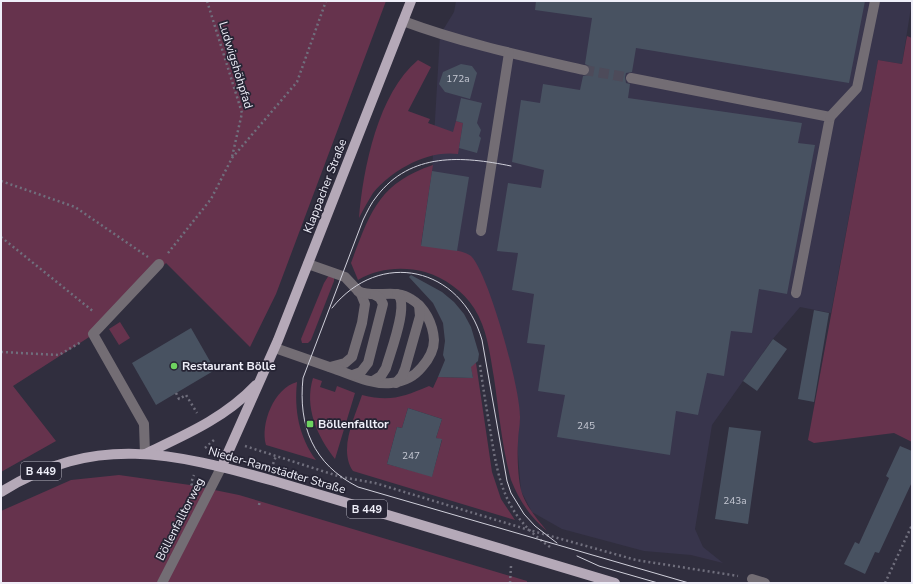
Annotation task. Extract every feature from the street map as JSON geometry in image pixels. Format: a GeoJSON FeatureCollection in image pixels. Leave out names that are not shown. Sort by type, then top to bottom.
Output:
{"type":"FeatureCollection","features":[{"type":"Feature","properties":{"kind":"main road","name":"Klappacher Straße"},"geometry":{"type":"LineString","coordinates":[[222,466],[262,380],[411,1]]}},
{"type":"Feature","properties":{"kind":"main road","name":"Klappacher Straße"},"geometry":{"type":"LineString","coordinates":[[144,454],[196,430],[228,411],[241,401],[262,380]]}},
{"type":"Feature","properties":{"kind":"main road","name":"Nieder-Ramstädter Straße"},"geometry":{"type":"LineString","coordinates":[[1,492],[41,470],[70,460],[121,453],[144,454],[222,466],[614,583]]}},
{"type":"Feature","properties":{"kind":"street"},"geometry":{"type":"LineString","coordinates":[[796,293],[830,117],[857,88],[875,1]]}},
{"type":"Feature","properties":{"kind":"street"},"geometry":{"type":"LineString","coordinates":[[403,21],[440,35],[584,70]]}},
{"type":"Feature","properties":{"kind":"street"},"geometry":{"type":"LineString","coordinates":[[481,231],[509,53]]}},
{"type":"Feature","properties":{"kind":"street"},"geometry":{"type":"LineString","coordinates":[[631,78],[830,117]]}},
{"type":"Feature","properties":{"kind":"street"},"geometry":{"type":"LineString","coordinates":[[144,454],[144,424],[93,334],[159,264]]}},
{"type":"Feature","properties":{"kind":"street"},"geometry":{"type":"LineString","coordinates":[[308,264],[345,277],[358,291],[365,304],[362,323],[353,354],[348,360],[330,367]]}},
{"type":"Feature","properties":{"kind":"street"},"geometry":{"type":"LineString","coordinates":[[275,348],[352,375],[383,383],[396,383],[408,379],[417,373],[425,364],[433,350],[433,330],[424,310],[410,298],[397,294],[366,295],[358,291]]}},
{"type":"Feature","properties":{"kind":"street"},"geometry":{"type":"LineString","coordinates":[[373,381],[381,376],[386,368],[402,310],[401,298],[397,294]]}},
{"type":"Feature","properties":{"kind":"street"},"geometry":{"type":"LineString","coordinates":[[352,375],[361,372],[368,363],[383,304],[380,298],[375,295]]}},
{"type":"Feature","properties":{"kind":"street"},"geometry":{"type":"LineString","coordinates":[[396,383],[402,376],[405,369],[420,316],[419,305]]}},
{"type":"Feature","properties":{"kind":"street","name":"Böllenfalltorweg"},"geometry":{"type":"LineString","coordinates":[[162,583],[222,466]]}},
{"type":"Feature","properties":{"kind":"street"},"geometry":{"type":"LineString","coordinates":[[752,579],[765,583]]}},
{"type":"Feature","properties":{"kind":"path","name":"Ludwigshöhpfad"},"geometry":{"type":"LineString","coordinates":[[207,1],[242,113],[232,158]]}},
{"type":"Feature","properties":{"kind":"path"},"geometry":{"type":"LineString","coordinates":[[1,181],[75,207],[159,264],[211,200],[232,158],[297,82],[326,1]]}},
{"type":"Feature","properties":{"kind":"path"},"geometry":{"type":"LineString","coordinates":[[1,237],[104,321]]}},
{"type":"Feature","properties":{"kind":"path"},"geometry":{"type":"LineString","coordinates":[[1,352],[59,355],[93,334]]}},
{"type":"Feature","properties":{"kind":"path"},"geometry":{"type":"LineString","coordinates":[[480,365],[498,477],[505,497],[529,530],[552,549]]}},
{"type":"Feature","properties":{"kind":"path"},"geometry":{"type":"LineString","coordinates":[[176,393],[179,399],[186,395],[195,409]]}},
{"type":"Feature","properties":{"kind":"path"},"geometry":{"type":"LineString","coordinates":[[212,435],[215,439],[222,440]]}},
{"type":"Feature","properties":{"kind":"path"},"geometry":{"type":"LineString","coordinates":[[206,447],[215,439]]}},
{"type":"Feature","properties":{"kind":"path"},"geometry":{"type":"LineString","coordinates":[[257,450],[341,477],[375,483],[529,530],[636,560],[720,572],[752,579]]}},
{"type":"Feature","properties":{"kind":"path"},"geometry":{"type":"LineString","coordinates":[[273,464],[276,456]]}},
{"type":"Feature","properties":{"kind":"path"},"geometry":{"type":"LineString","coordinates":[[191,483],[192,490]]}},
{"type":"Feature","properties":{"kind":"path"},"geometry":{"type":"LineString","coordinates":[[259,505],[260,501]]}},
{"type":"Feature","properties":{"kind":"path"},"geometry":{"type":"LineString","coordinates":[[885,583],[912,525]]}},
{"type":"Feature","properties":{"kind":"shaded area"},"geometry":{"type":"Polygon","coordinates":[[[1,1],[386,1],[276,294],[250,347],[166,263],[97,332],[13,386],[56,441],[1,472],[1,1]]]}},
{"type":"Feature","properties":{"kind":"shaded area"},"geometry":{"type":"Polygon","coordinates":[[[456,1],[912,1],[902,64],[878,60],[831,313],[800,307],[772,340],[712,425],[695,529],[703,547],[723,563],[691,555],[644,551],[562,529],[532,512],[521,491],[517,443],[520,417],[502,332],[421,246],[432,171],[440,35],[454,12],[456,1]]]}},
{"type":"Feature","properties":{"kind":"shaded area"},"geometry":{"type":"Polygon","coordinates":[[[907,36],[912,38],[912,442],[894,433],[814,443],[808,440],[878,60],[902,64],[907,36]]]}},
{"type":"Feature","properties":{"kind":"shaded area"},"geometry":{"type":"Polygon","coordinates":[[[418,60],[431,67],[408,111],[430,119],[428,123],[453,132],[456,121],[463,123],[458,154],[434,155],[411,163],[400,169],[373,193],[359,218],[364,177],[375,133],[392,92],[404,74],[418,60]]]}},
{"type":"Feature","properties":{"kind":"shaded area"},"geometry":{"type":"Polygon","coordinates":[[[433,165],[421,245],[454,250],[471,256],[486,285],[503,334],[519,404],[520,418],[518,460],[521,490],[528,506],[547,531],[535,520],[526,508],[511,480],[503,442],[494,378],[485,333],[482,324],[470,302],[453,286],[440,278],[425,272],[408,269],[391,269],[374,273],[358,280],[351,263],[371,214],[388,190],[415,172],[433,165]]]}},
{"type":"Feature","properties":{"kind":"shaded area"},"geometry":{"type":"Polygon","coordinates":[[[329,275],[334,277],[334,281],[311,340],[308,343],[302,343],[301,339],[324,283],[329,275]]]}},
{"type":"Feature","properties":{"kind":"shaded area"},"geometry":{"type":"Polygon","coordinates":[[[120,322],[130,338],[119,345],[109,329],[120,322]]]}},
{"type":"Feature","properties":{"kind":"shaded area"},"geometry":{"type":"Polygon","coordinates":[[[476,363],[492,472],[501,499],[515,520],[353,471],[349,462],[347,443],[362,395],[381,398],[404,396],[429,386],[433,388],[438,377],[473,378],[470,365],[476,363]],[[408,408],[402,428],[397,427],[387,464],[432,476],[442,440],[436,438],[442,419],[408,408]]]}},
{"type":"Feature","properties":{"kind":"shaded area"},"geometry":{"type":"Polygon","coordinates":[[[313,378],[322,381],[320,387],[335,392],[337,386],[355,393],[335,459],[318,431],[311,410],[310,400],[313,378]]]}},
{"type":"Feature","properties":{"kind":"shaded area"},"geometry":{"type":"Polygon","coordinates":[[[297,382],[296,403],[299,423],[305,442],[316,460],[266,445],[265,427],[271,408],[282,391],[297,382]]]}},
{"type":"Feature","properties":{"kind":"shaded area"},"geometry":{"type":"Polygon","coordinates":[[[119,475],[190,485],[239,495],[527,581],[527,583],[1,583],[1,511],[71,480],[119,475]]]}},
{"type":"Feature","properties":{"kind":"building"},"geometry":{"type":"Polygon","coordinates":[[[536,1],[865,1],[849,83],[636,48],[632,72],[626,73],[625,77],[626,83],[630,84],[628,98],[802,123],[798,143],[815,145],[787,294],[759,289],[752,333],[731,331],[724,376],[707,373],[698,415],[676,411],[670,455],[557,437],[565,395],[538,391],[545,345],[527,343],[534,294],[512,290],[518,253],[497,251],[508,183],[541,188],[544,170],[512,162],[521,100],[540,103],[543,84],[580,90],[583,76],[588,75],[590,71],[589,66],[585,64],[592,18],[535,10],[536,1]]]}},
{"type":"Feature","properties":{"kind":"building"},"geometry":{"type":"Polygon","coordinates":[[[461,64],[472,66],[477,73],[470,99],[445,92],[439,84],[443,72],[461,64]]]}},
{"type":"Feature","properties":{"kind":"building"},"geometry":{"type":"Polygon","coordinates":[[[461,98],[482,103],[477,123],[481,130],[479,136],[481,138],[477,153],[459,148],[463,123],[456,121],[461,98]]]}},
{"type":"Feature","properties":{"kind":"building"},"geometry":{"type":"Polygon","coordinates":[[[432,171],[469,177],[457,251],[421,246],[432,171]]]}},
{"type":"Feature","properties":{"kind":"building"},"geometry":{"type":"Polygon","coordinates":[[[411,275],[442,292],[454,302],[464,314],[471,327],[479,354],[478,361],[471,367],[473,378],[438,377],[445,360],[443,355],[445,341],[443,323],[433,303],[409,277],[411,275]]]}},
{"type":"Feature","properties":{"kind":"building"},"geometry":{"type":"Polygon","coordinates":[[[814,310],[829,313],[814,402],[798,399],[814,310]]]}},
{"type":"Feature","properties":{"kind":"building","name":"Restaurant Bölle"},"geometry":{"type":"Polygon","coordinates":[[[191,328],[215,370],[156,405],[132,363],[191,328]]]}},
{"type":"Feature","properties":{"kind":"building"},"geometry":{"type":"Polygon","coordinates":[[[773,339],[787,349],[757,391],[743,381],[773,339]]]}},
{"type":"Feature","properties":{"kind":"building"},"geometry":{"type":"Polygon","coordinates":[[[408,408],[442,419],[436,438],[442,439],[432,477],[387,464],[397,427],[402,428],[408,408]]]}},
{"type":"Feature","properties":{"kind":"building"},"geometry":{"type":"Polygon","coordinates":[[[729,427],[761,431],[748,524],[715,519],[729,427]]]}},
{"type":"Feature","properties":{"kind":"building"},"geometry":{"type":"Polygon","coordinates":[[[900,446],[912,451],[912,482],[879,553],[875,552],[865,574],[844,564],[855,542],[859,544],[889,478],[886,476],[900,446]]]}},
{"type":"Feature","properties":{"kind":"tunnel"},"geometry":{"type":"LineString","coordinates":[[584,70],[631,78]]}},
{"type":"Feature","properties":{"kind":"tram line"},"geometry":{"type":"LineString","coordinates":[[511,166],[474,160],[456,159],[421,165],[405,171],[391,182],[375,199],[363,220],[303,378],[302,396],[306,428],[312,442],[330,467],[343,478],[358,487],[689,583]]}},
{"type":"Feature","properties":{"kind":"tram line"},"geometry":{"type":"LineString","coordinates":[[332,308],[351,289],[373,277],[395,273],[417,274],[438,282],[456,296],[471,315],[482,340],[507,481],[511,493],[524,514],[535,526],[557,543]]}},
{"type":"Feature","properties":{"kind":"tram line"},"geometry":{"type":"LineString","coordinates":[[577,556],[599,566],[658,583]]}},
{"type":"Feature","properties":{"kind":"place","name":"Restaurant Bölle"},"geometry":{"type":"Point","coordinates":[174,366]}},
{"type":"Feature","properties":{"kind":"place","name":"Böllenfalltor"},"geometry":{"type":"Point","coordinates":[310,424]}}]}
